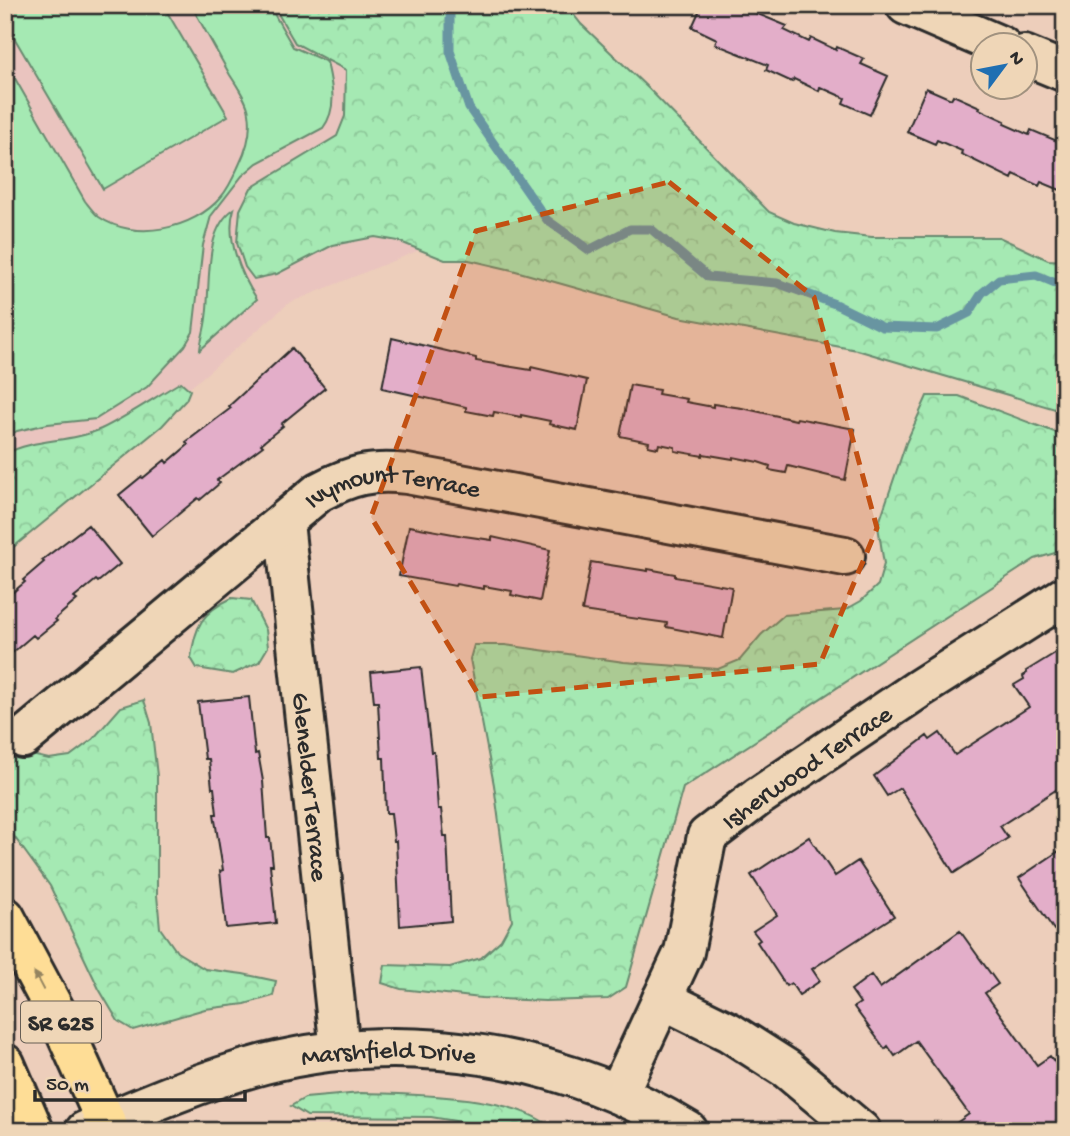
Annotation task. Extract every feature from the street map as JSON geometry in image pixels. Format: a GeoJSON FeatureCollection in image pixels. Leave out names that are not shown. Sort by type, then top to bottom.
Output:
{"type":"FeatureCollection","features":[{"type":"Feature","properties":{"kind":"main road","name":"SR 625"},"geometry":{"type":"LineString","coordinates":[[5,917],[60,1020],[101,1128]]}},
{"type":"Feature","properties":{"kind":"main road","name":"SR 625"},"geometry":{"type":"LineString","coordinates":[[5,1064],[34,1131]]}},
{"type":"Feature","properties":{"kind":"street"},"geometry":{"type":"LineString","coordinates":[[905,5],[968,32]]}},
{"type":"Feature","properties":{"kind":"street"},"geometry":{"type":"LineString","coordinates":[[1038,61],[1065,72]]}},
{"type":"Feature","properties":{"kind":"street","name":"Ivymount Terrace"},"geometry":{"type":"LineString","coordinates":[[23,738],[319,492],[362,473],[385,471],[407,474],[845,556]]}},
{"type":"Feature","properties":{"kind":"street","name":"Glenelder Terrace"},"geometry":{"type":"LineString","coordinates":[[284,522],[341,1051]]}},
{"type":"Feature","properties":{"kind":"street","name":"Isherwood Terrace"},"geometry":{"type":"LineString","coordinates":[[618,1094],[684,952],[707,836],[758,797],[908,695],[1065,597]]}},
{"type":"Feature","properties":{"kind":"street"},"geometry":{"type":"LineString","coordinates":[[662,999],[729,1032],[787,1069],[861,1131]]}},
{"type":"Feature","properties":{"kind":"street","name":"Marshfield Drive"},"geometry":{"type":"LineString","coordinates":[[101,1128],[208,1081],[264,1064],[341,1051],[400,1048],[470,1053],[517,1061],[573,1077],[661,1114],[688,1131]]}},
{"type":"Feature","properties":{"kind":"highlighted area"},"geometry":{"type":"Polygon","coordinates":[[[669,182],[814,297],[877,528],[820,664],[480,697],[371,517],[476,231],[669,182]]]}},
{"type":"Feature","properties":{"kind":"shaded area"},"geometry":{"type":"Polygon","coordinates":[[[5,5],[381,5],[511,213],[289,303],[5,546],[5,5]]]}},
{"type":"Feature","properties":{"kind":"green space"},"geometry":{"type":"Polygon","coordinates":[[[5,5],[163,5],[228,116],[103,189],[5,22],[5,5]]]}},
{"type":"Feature","properties":{"kind":"green space"},"geometry":{"type":"Polygon","coordinates":[[[191,5],[269,5],[293,47],[327,62],[333,96],[328,120],[323,128],[257,163],[242,176],[211,216],[203,245],[193,332],[185,346],[147,387],[96,419],[48,424],[17,431],[5,438],[5,61],[85,201],[97,215],[113,225],[129,229],[146,230],[180,224],[209,208],[224,193],[244,153],[250,126],[244,98],[191,5]]]}},
{"type":"Feature","properties":{"kind":"green space"},"geometry":{"type":"Polygon","coordinates":[[[273,5],[566,5],[581,24],[649,89],[769,212],[794,223],[835,233],[872,237],[999,237],[1048,260],[1065,261],[1065,412],[857,350],[679,317],[512,270],[469,260],[445,260],[398,241],[375,237],[333,245],[277,274],[254,279],[245,267],[237,243],[240,210],[251,188],[337,136],[345,116],[346,70],[295,43],[273,5]]]}},
{"type":"Feature","properties":{"kind":"green space"},"geometry":{"type":"Polygon","coordinates":[[[234,209],[232,232],[236,256],[257,299],[200,350],[213,244],[224,218],[234,209]]]}},
{"type":"Feature","properties":{"kind":"green space"},"geometry":{"type":"Polygon","coordinates":[[[181,382],[190,390],[186,400],[162,426],[5,554],[5,454],[28,445],[77,437],[101,429],[181,382]]]}},
{"type":"Feature","properties":{"kind":"green space"},"geometry":{"type":"Polygon","coordinates":[[[927,396],[959,396],[1065,436],[1065,550],[1035,559],[683,788],[626,987],[608,999],[545,1001],[481,998],[401,989],[382,983],[385,965],[450,967],[481,958],[501,940],[512,920],[494,785],[470,659],[474,645],[505,645],[624,662],[718,669],[740,660],[761,635],[784,615],[845,610],[861,601],[878,585],[884,564],[878,526],[906,443],[927,396]]]}},
{"type":"Feature","properties":{"kind":"green space"},"geometry":{"type":"Polygon","coordinates":[[[232,598],[251,600],[266,630],[268,647],[259,662],[233,674],[197,668],[191,658],[195,637],[202,621],[214,609],[232,598]]]}},
{"type":"Feature","properties":{"kind":"green space"},"geometry":{"type":"Polygon","coordinates":[[[144,700],[151,723],[157,776],[157,895],[160,928],[177,952],[205,969],[276,981],[273,996],[245,1004],[205,1009],[133,1030],[118,1021],[99,989],[50,886],[5,824],[5,735],[27,754],[49,759],[70,756],[93,739],[121,707],[144,700]]]}},
{"type":"Feature","properties":{"kind":"green space"},"geometry":{"type":"Polygon","coordinates":[[[361,1093],[463,1098],[491,1103],[538,1119],[554,1131],[478,1131],[467,1123],[431,1117],[307,1116],[291,1106],[305,1098],[361,1093]]]}},
{"type":"Feature","properties":{"kind":"building"},"geometry":{"type":"Polygon","coordinates":[[[702,5],[736,5],[787,26],[784,30],[809,42],[811,38],[864,59],[861,64],[888,76],[870,115],[843,103],[845,98],[820,87],[819,91],[794,79],[792,82],[766,70],[768,65],[715,44],[717,39],[692,27],[702,5]]]}},
{"type":"Feature","properties":{"kind":"building"},"geometry":{"type":"Polygon","coordinates":[[[926,88],[951,99],[953,95],[1029,135],[1031,130],[1057,141],[1059,138],[1065,140],[1065,192],[1041,182],[1039,186],[1014,174],[1012,179],[961,154],[962,151],[937,140],[935,144],[907,132],[926,88]]]}},
{"type":"Feature","properties":{"kind":"building"},"geometry":{"type":"Polygon","coordinates":[[[392,338],[476,358],[476,361],[531,370],[531,367],[587,380],[577,430],[521,415],[494,412],[493,416],[466,411],[466,407],[382,388],[392,338]]]}},
{"type":"Feature","properties":{"kind":"building"},"geometry":{"type":"Polygon","coordinates":[[[292,348],[325,388],[281,424],[283,426],[261,444],[263,446],[217,480],[220,483],[152,536],[119,495],[165,460],[167,463],[188,445],[186,442],[231,408],[229,406],[292,348]]]}},
{"type":"Feature","properties":{"kind":"building"},"geometry":{"type":"Polygon","coordinates":[[[630,385],[659,390],[658,394],[687,399],[686,402],[742,408],[855,429],[845,480],[788,466],[786,473],[769,470],[770,466],[758,462],[675,451],[675,447],[659,444],[658,448],[648,446],[649,442],[620,436],[630,385]]]}},
{"type":"Feature","properties":{"kind":"building"},"geometry":{"type":"Polygon","coordinates":[[[88,525],[120,564],[74,598],[77,600],[55,619],[57,621],[36,638],[33,635],[5,659],[5,599],[44,562],[42,560],[88,525]]]}},
{"type":"Feature","properties":{"kind":"building"},"geometry":{"type":"Polygon","coordinates":[[[409,526],[492,540],[492,537],[550,550],[540,601],[511,595],[512,591],[484,586],[484,589],[455,586],[399,576],[409,526]]]}},
{"type":"Feature","properties":{"kind":"building"},"geometry":{"type":"Polygon","coordinates":[[[591,562],[648,569],[675,574],[675,577],[732,587],[723,638],[666,627],[667,623],[582,611],[591,562]]]}},
{"type":"Feature","properties":{"kind":"building"},"geometry":{"type":"Polygon","coordinates":[[[1065,647],[1065,784],[1000,826],[1008,838],[954,873],[900,788],[887,796],[874,776],[927,736],[930,740],[940,733],[955,755],[1029,707],[1014,685],[1024,679],[1026,671],[1065,647]]]}},
{"type":"Feature","properties":{"kind":"building"},"geometry":{"type":"Polygon","coordinates":[[[421,667],[431,752],[434,752],[438,809],[441,809],[444,836],[447,836],[451,921],[400,926],[396,841],[391,813],[386,813],[384,758],[381,758],[378,702],[374,702],[371,672],[421,667]]]}},
{"type":"Feature","properties":{"kind":"building"},"geometry":{"type":"Polygon","coordinates":[[[249,697],[255,754],[258,753],[263,781],[267,838],[270,838],[276,923],[226,928],[220,871],[223,870],[214,814],[217,814],[214,788],[209,759],[205,759],[198,702],[249,697]]]}},
{"type":"Feature","properties":{"kind":"building"},"geometry":{"type":"Polygon","coordinates":[[[809,837],[835,876],[858,861],[894,916],[812,969],[820,981],[799,995],[791,983],[786,986],[757,942],[760,940],[753,931],[777,915],[751,875],[809,837]]]}},
{"type":"Feature","properties":{"kind":"building"},"geometry":{"type":"Polygon","coordinates":[[[1065,847],[1065,923],[1054,930],[1019,878],[1065,847]]]}},
{"type":"Feature","properties":{"kind":"building"},"geometry":{"type":"Polygon","coordinates":[[[960,931],[998,984],[985,993],[1037,1065],[1050,1056],[1065,1076],[1065,1124],[1055,1131],[949,1131],[948,1129],[969,1114],[916,1041],[895,1056],[888,1046],[885,1049],[854,1007],[860,1003],[851,990],[871,975],[880,988],[960,931]]]}},
{"type":"Feature","properties":{"kind":"building"},"geometry":{"type":"Polygon","coordinates":[[[378,1127],[458,1131],[378,1131],[378,1127]]]}},
{"type":"Feature","properties":{"kind":"waterway"},"geometry":{"type":"LineString","coordinates":[[450,5],[450,51],[469,108],[547,220],[589,250],[630,229],[651,229],[708,277],[777,283],[835,304],[882,327],[937,329],[969,313],[982,293],[999,279],[1036,275],[1065,287]]}}]}
